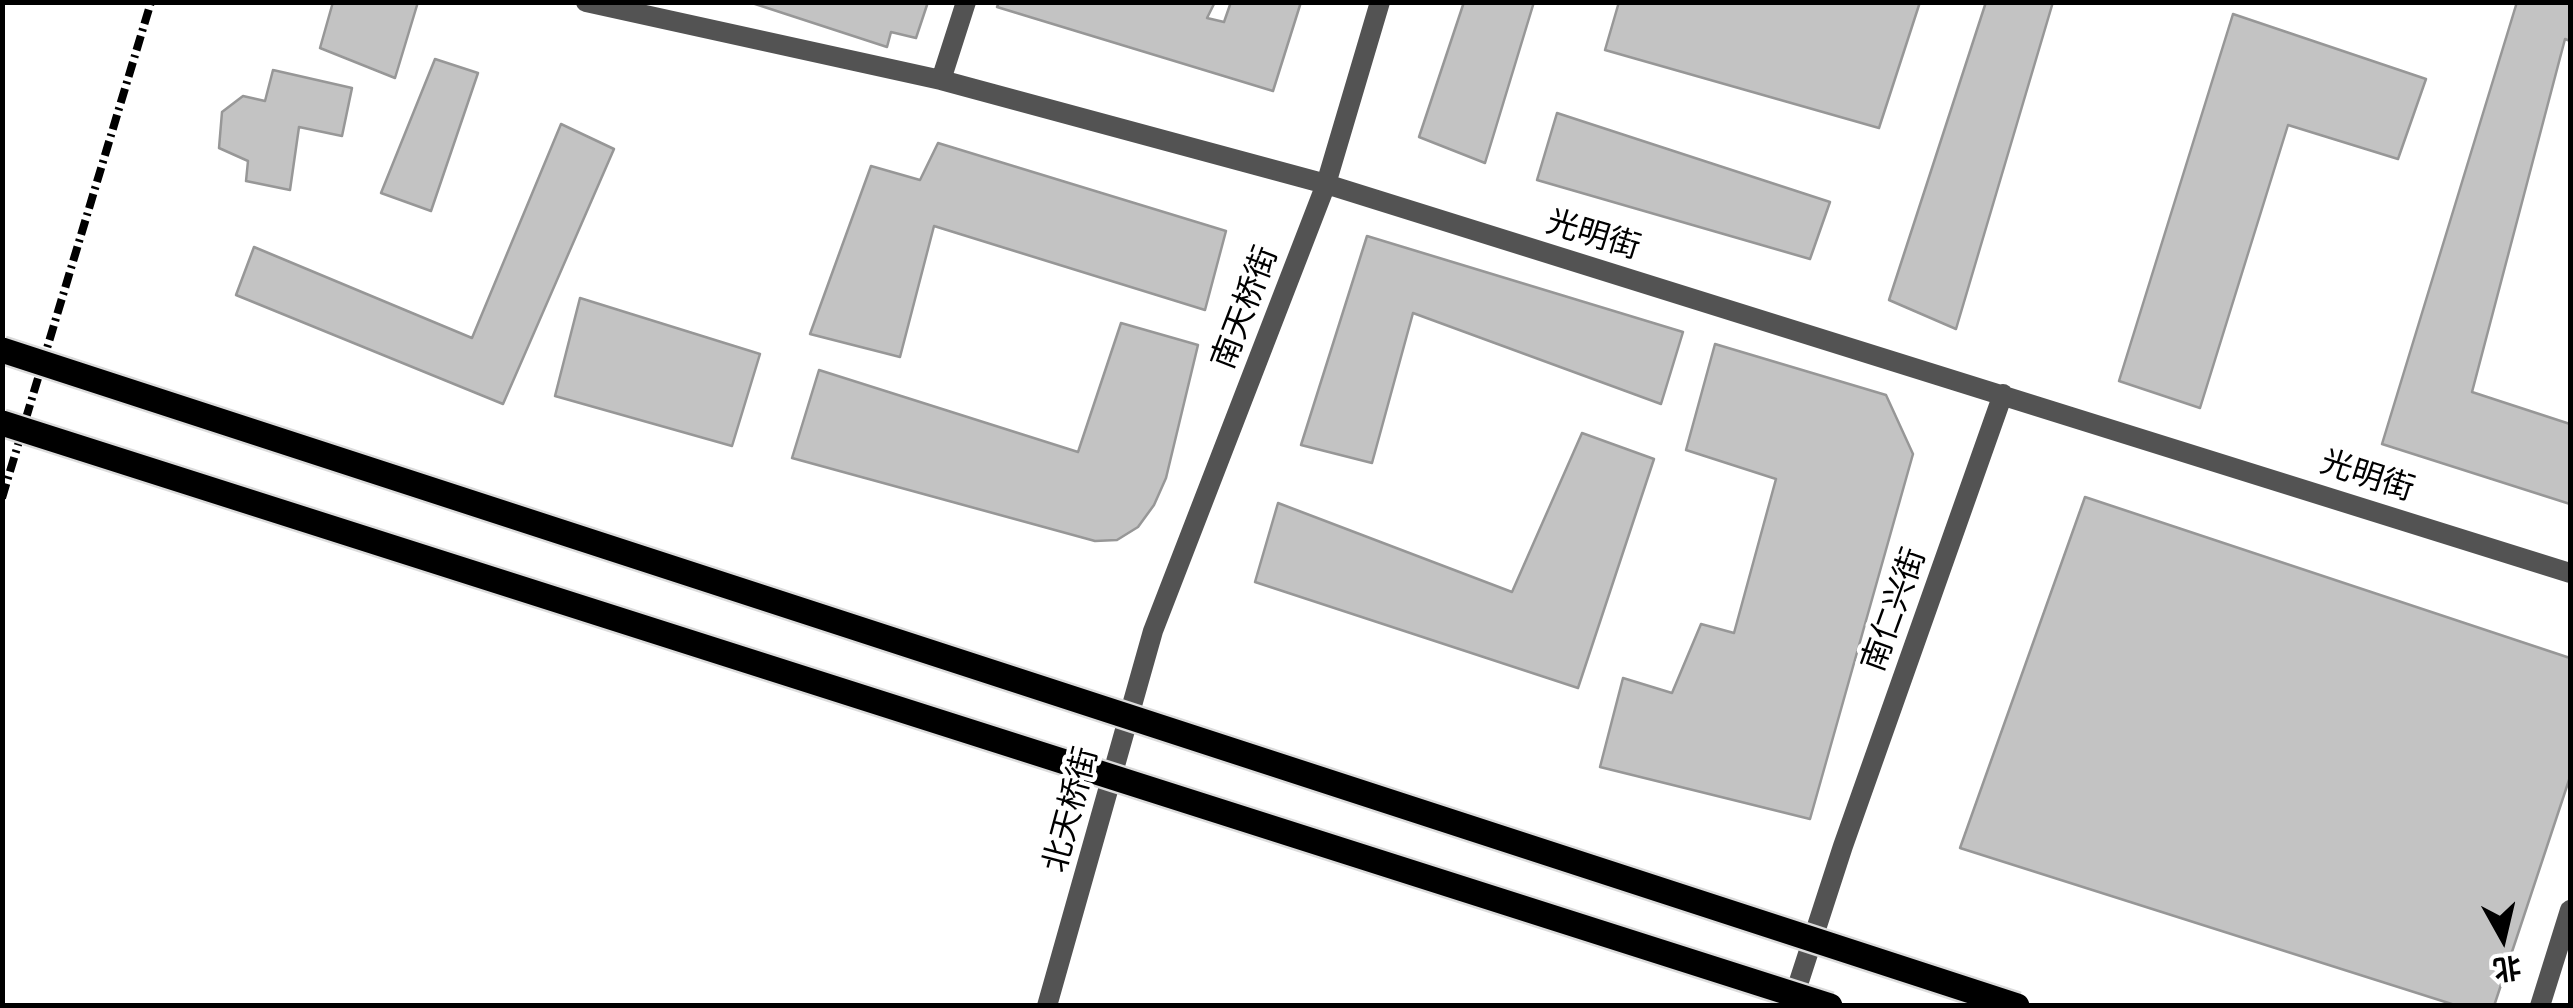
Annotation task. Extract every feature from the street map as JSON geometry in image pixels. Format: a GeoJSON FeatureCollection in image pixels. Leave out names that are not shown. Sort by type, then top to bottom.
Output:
{"type":"FeatureCollection","features":[{"type":"Feature","properties":{"kind":"main road"},"geometry":{"type":"LineString","coordinates":[[2,350],[2017,1006]]}},
{"type":"Feature","properties":{"kind":"main road"},"geometry":{"type":"LineString","coordinates":[[2,423],[1830,1006]]}},
{"type":"Feature","properties":{"kind":"street","name":"光明街"},"geometry":{"type":"LineString","coordinates":[[586,2],[941,80],[1326,184],[2570,573]]}},
{"type":"Feature","properties":{"kind":"street"},"geometry":{"type":"LineString","coordinates":[[941,80],[966,2]]}},
{"type":"Feature","properties":{"kind":"street","name":"南天桥街"},"geometry":{"type":"LineString","coordinates":[[1153,631],[1326,184],[1380,2]]}},
{"type":"Feature","properties":{"kind":"street","name":"南仁兴街"},"geometry":{"type":"LineString","coordinates":[[1791,1006],[1842,846],[2003,394]]}},
{"type":"Feature","properties":{"kind":"street","name":"北天桥街"},"geometry":{"type":"LineString","coordinates":[[1047,1006],[1153,631]]}},
{"type":"Feature","properties":{"kind":"street"},"geometry":{"type":"LineString","coordinates":[[2540,1006],[2570,910]]}},
{"type":"Feature","properties":{"kind":"building"},"geometry":{"type":"Polygon","coordinates":[[[333,2],[418,2],[395,78],[320,48],[333,2]]]}},
{"type":"Feature","properties":{"kind":"building"},"geometry":{"type":"Polygon","coordinates":[[[749,2],[928,2],[916,38],[891,32],[887,47],[749,2]]]}},
{"type":"Feature","properties":{"kind":"building"},"geometry":{"type":"Polygon","coordinates":[[[999,2],[1215,2],[1207,18],[1224,22],[1231,2],[1301,2],[1273,91],[997,7],[999,2]]]}},
{"type":"Feature","properties":{"kind":"building"},"geometry":{"type":"Polygon","coordinates":[[[1464,2],[1534,2],[1485,163],[1419,137],[1464,2]]]}},
{"type":"Feature","properties":{"kind":"building"},"geometry":{"type":"Polygon","coordinates":[[[1619,2],[1920,2],[1879,128],[1605,50],[1619,2]]]}},
{"type":"Feature","properties":{"kind":"building"},"geometry":{"type":"Polygon","coordinates":[[[1986,2],[2053,2],[1956,329],[1889,300],[1986,2]]]}},
{"type":"Feature","properties":{"kind":"building"},"geometry":{"type":"Polygon","coordinates":[[[2517,2],[2570,2],[2570,41],[2565,39],[2472,392],[2570,424],[2570,504],[2382,444],[2517,2]]]}},
{"type":"Feature","properties":{"kind":"building"},"geometry":{"type":"Polygon","coordinates":[[[2233,14],[2426,79],[2398,159],[2288,125],[2200,408],[2119,381],[2233,14]]]}},
{"type":"Feature","properties":{"kind":"building"},"geometry":{"type":"Polygon","coordinates":[[[435,59],[478,73],[431,211],[381,193],[435,59]]]}},
{"type":"Feature","properties":{"kind":"building"},"geometry":{"type":"Polygon","coordinates":[[[273,70],[352,88],[342,136],[299,127],[290,190],[246,181],[248,161],[219,148],[222,112],[243,96],[265,101],[273,70]]]}},
{"type":"Feature","properties":{"kind":"building"},"geometry":{"type":"Polygon","coordinates":[[[1557,113],[1830,202],[1810,259],[1537,180],[1557,113]]]}},
{"type":"Feature","properties":{"kind":"building"},"geometry":{"type":"Polygon","coordinates":[[[561,124],[614,149],[503,404],[236,295],[254,247],[472,338],[561,124]]]}},
{"type":"Feature","properties":{"kind":"building"},"geometry":{"type":"Polygon","coordinates":[[[938,143],[1226,231],[1205,310],[934,226],[900,357],[810,334],[871,166],[920,180],[938,143]]]}},
{"type":"Feature","properties":{"kind":"building"},"geometry":{"type":"Polygon","coordinates":[[[1367,236],[1683,332],[1661,404],[1413,313],[1372,463],[1301,445],[1367,236]]]}},
{"type":"Feature","properties":{"kind":"building"},"geometry":{"type":"Polygon","coordinates":[[[580,298],[760,354],[732,446],[555,396],[580,298]]]}},
{"type":"Feature","properties":{"kind":"building"},"geometry":{"type":"Polygon","coordinates":[[[1121,323],[1198,345],[1166,478],[1138,527],[1117,540],[1095,541],[792,458],[819,370],[1078,452],[1121,323]]]}},
{"type":"Feature","properties":{"kind":"building"},"geometry":{"type":"Polygon","coordinates":[[[1715,344],[1886,395],[1913,454],[1810,819],[1600,767],[1623,678],[1672,693],[1701,624],[1734,633],[1776,479],[1686,450],[1715,344]]]}},
{"type":"Feature","properties":{"kind":"building"},"geometry":{"type":"Polygon","coordinates":[[[1582,433],[1654,459],[1578,688],[1255,582],[1278,503],[1512,592],[1582,433]]]}},
{"type":"Feature","properties":{"kind":"building"},"geometry":{"type":"Polygon","coordinates":[[[2085,497],[2570,658],[2570,777],[2494,1006],[2458,1006],[1960,848],[2085,497]]]}},
{"type":"Feature","properties":{"kind":"railway"},"geometry":{"type":"LineString","coordinates":[[2,498],[151,2]]}}]}
